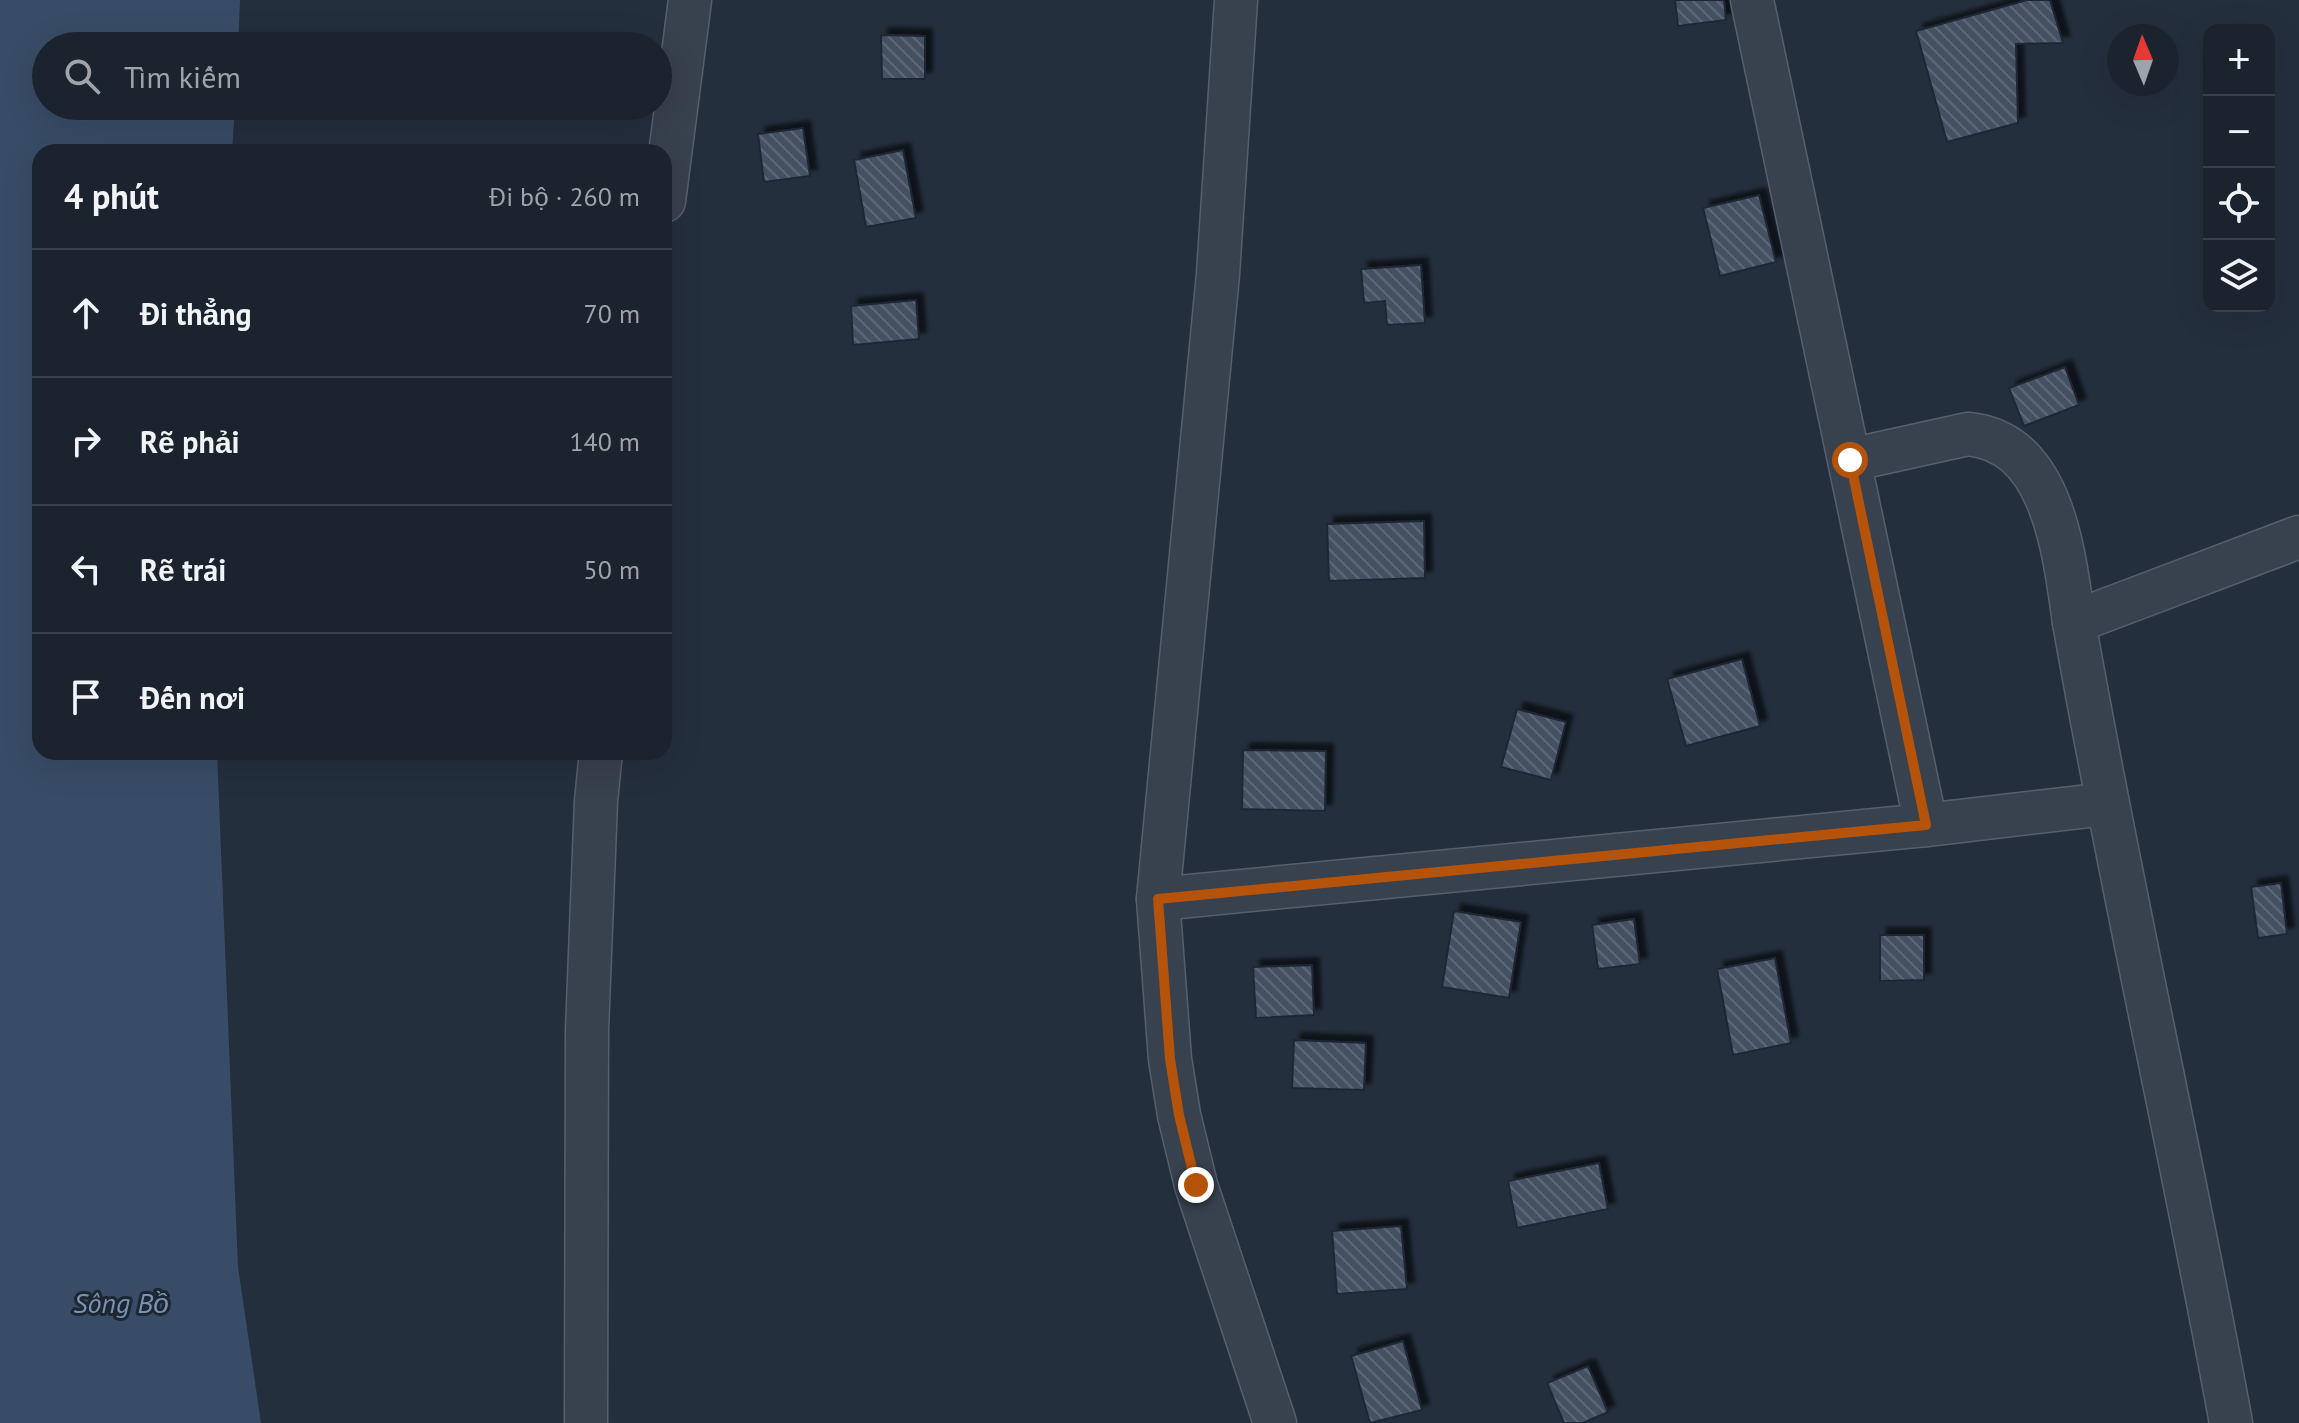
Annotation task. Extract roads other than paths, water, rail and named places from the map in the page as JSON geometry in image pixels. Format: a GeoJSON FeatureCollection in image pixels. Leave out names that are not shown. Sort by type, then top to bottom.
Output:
{"type":"FeatureCollection","features":[{"type":"Feature","properties":{"kind":"street"},"geometry":{"type":"LineString","coordinates":[[671,144],[690,0]]}},
{"type":"Feature","properties":{"kind":"street"},"geometry":{"type":"LineString","coordinates":[[1236,0],[1218,274],[1158,899],[1170,1059],[1179,1115],[1196,1185],[1275,1423]]}},
{"type":"Feature","properties":{"kind":"street"},"geometry":{"type":"LineString","coordinates":[[1752,0],[1926,825]]}},
{"type":"Feature","properties":{"kind":"street"},"geometry":{"type":"LineString","coordinates":[[1850,460],[1968,434],[1983,436],[2014,450],[2032,468],[2053,513],[2106,804],[2192,1210],[2231,1423]]}},
{"type":"Feature","properties":{"kind":"street"},"geometry":{"type":"LineString","coordinates":[[2074,622],[2299,537]]}},
{"type":"Feature","properties":{"kind":"street"},"geometry":{"type":"LineString","coordinates":[[586,1423],[587,1030],[600,760]]}},
{"type":"Feature","properties":{"kind":"street"},"geometry":{"type":"LineString","coordinates":[[1158,899],[1926,825],[2106,804]]}},
{"type":"Feature","properties":{"kind":"water","name":"Sông Bồ"},"geometry":{"type":"Polygon","coordinates":[[[0,0],[240,0],[239,32],[32,32],[32,120],[234,120],[233,144],[32,144],[32,760],[217,760],[238,1267],[261,1423],[0,1423],[0,0]]]}}]}
